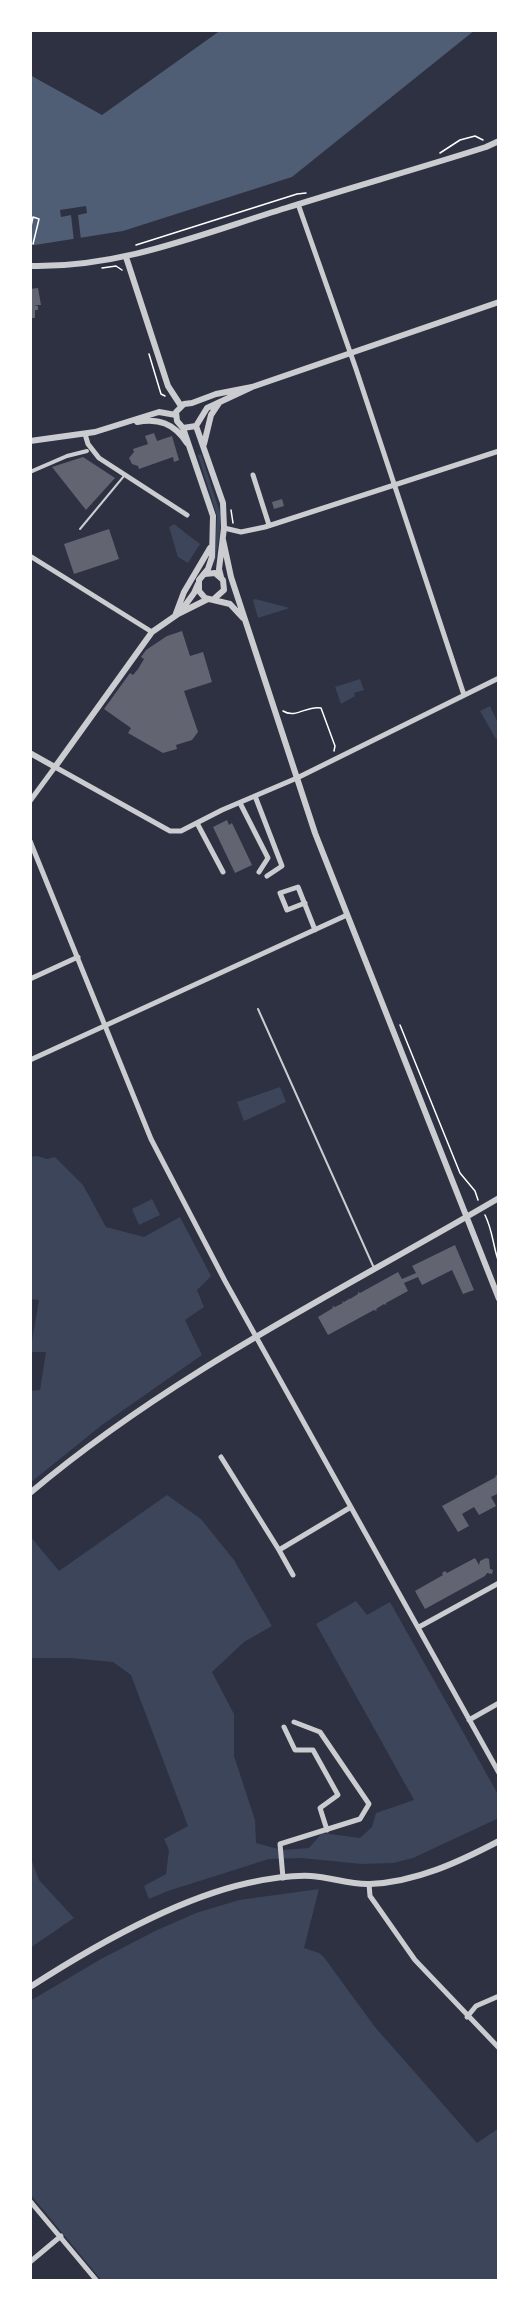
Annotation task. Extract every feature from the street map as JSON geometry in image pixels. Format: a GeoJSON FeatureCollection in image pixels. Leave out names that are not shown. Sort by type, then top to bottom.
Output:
{"type":"FeatureCollection","features":[{"type":"Feature","properties":{"kind":"street"},"geometry":{"type":"LineString","coordinates":[[30,266],[68,265],[126,257],[163,248],[499,141]]}},
{"type":"Feature","properties":{"kind":"street"},"geometry":{"type":"LineString","coordinates":[[298,204],[464,695]]}},
{"type":"Feature","properties":{"kind":"street"},"geometry":{"type":"LineString","coordinates":[[126,257],[168,386],[181,406]]}},
{"type":"Feature","properties":{"kind":"street"},"geometry":{"type":"LineString","coordinates":[[183,428],[196,426],[207,408],[252,387],[499,302]]}},
{"type":"Feature","properties":{"kind":"street"},"geometry":{"type":"LineString","coordinates":[[177,615],[194,593],[212,557],[213,516],[192,451],[176,415],[181,406],[216,394],[252,387]]}},
{"type":"Feature","properties":{"kind":"street"},"geometry":{"type":"LineString","coordinates":[[192,403],[199,408],[202,415]]}},
{"type":"Feature","properties":{"kind":"street"},"geometry":{"type":"LineString","coordinates":[[203,447],[208,422],[219,403]]}},
{"type":"Feature","properties":{"kind":"street"},"geometry":{"type":"LineString","coordinates":[[124,424],[159,412],[176,415]]}},
{"type":"Feature","properties":{"kind":"street"},"geometry":{"type":"LineString","coordinates":[[30,441],[85,434],[151,419],[165,423],[184,438],[192,451]]}},
{"type":"Feature","properties":{"kind":"street"},"geometry":{"type":"LineString","coordinates":[[30,801],[152,632],[177,615],[222,593],[223,580],[219,569],[224,528],[223,503],[196,426]]}},
{"type":"Feature","properties":{"kind":"street"},"geometry":{"type":"LineString","coordinates":[[85,434],[88,444],[99,458],[187,515]]}},
{"type":"Feature","properties":{"kind":"street"},"geometry":{"type":"LineString","coordinates":[[30,472],[74,453],[87,451]]}},
{"type":"Feature","properties":{"kind":"street"},"geometry":{"type":"LineString","coordinates":[[224,528],[247,531],[269,525],[499,451]]}},
{"type":"Feature","properties":{"kind":"street"},"geometry":{"type":"LineString","coordinates":[[253,475],[269,525]]}},
{"type":"Feature","properties":{"kind":"street"},"geometry":{"type":"LineString","coordinates":[[223,540],[238,597],[315,833],[499,1299]]}},
{"type":"Feature","properties":{"kind":"street"},"geometry":{"type":"LineString","coordinates":[[177,615],[183,592],[211,547]]}},
{"type":"Feature","properties":{"kind":"street"},"geometry":{"type":"LineString","coordinates":[[30,556],[152,632]]}},
{"type":"Feature","properties":{"kind":"street"},"geometry":{"type":"LineString","coordinates":[[205,574],[212,573],[223,580],[238,597]]}},
{"type":"Feature","properties":{"kind":"street"},"geometry":{"type":"LineString","coordinates":[[198,584],[201,593],[230,604],[246,620]]}},
{"type":"Feature","properties":{"kind":"street"},"geometry":{"type":"LineString","coordinates":[[30,753],[170,831],[181,831],[297,778],[499,678]]}},
{"type":"Feature","properties":{"kind":"street"},"geometry":{"type":"LineString","coordinates":[[255,796],[282,866],[267,876]]}},
{"type":"Feature","properties":{"kind":"street"},"geometry":{"type":"LineString","coordinates":[[240,803],[268,858],[259,872]]}},
{"type":"Feature","properties":{"kind":"street"},"geometry":{"type":"LineString","coordinates":[[197,823],[223,872]]}},
{"type":"Feature","properties":{"kind":"street"},"geometry":{"type":"LineString","coordinates":[[30,841],[146,1129],[225,1281],[499,1773]]}},
{"type":"Feature","properties":{"kind":"street"},"geometry":{"type":"LineString","coordinates":[[305,903],[287,910],[280,894],[298,887],[305,903],[315,930]]}},
{"type":"Feature","properties":{"kind":"street"},"geometry":{"type":"LineString","coordinates":[[30,1060],[347,915]]}},
{"type":"Feature","properties":{"kind":"street"},"geometry":{"type":"LineString","coordinates":[[30,979],[78,957]]}},
{"type":"Feature","properties":{"kind":"street"},"geometry":{"type":"LineString","coordinates":[[30,1493],[108,1431],[256,1335],[499,1198]]}},
{"type":"Feature","properties":{"kind":"street"},"geometry":{"type":"LineString","coordinates":[[221,1457],[293,1575]]}},
{"type":"Feature","properties":{"kind":"street"},"geometry":{"type":"LineString","coordinates":[[279,1550],[351,1507]]}},
{"type":"Feature","properties":{"kind":"street"},"geometry":{"type":"LineString","coordinates":[[419,1627],[499,1582]]}},
{"type":"Feature","properties":{"kind":"street"},"geometry":{"type":"LineString","coordinates":[[468,1720],[499,1703]]}},
{"type":"Feature","properties":{"kind":"street"},"geometry":{"type":"LineString","coordinates":[[283,1878],[280,1845],[360,1819],[369,1804],[320,1732],[294,1722]]}},
{"type":"Feature","properties":{"kind":"street"},"geometry":{"type":"LineString","coordinates":[[284,1727],[295,1750],[313,1750],[339,1795],[320,1808],[327,1830]]}},
{"type":"Feature","properties":{"kind":"street"},"geometry":{"type":"LineString","coordinates":[[30,1987],[118,1936],[173,1909],[231,1888],[283,1878],[312,1876],[369,1884],[397,1881],[425,1874],[499,1841]]}},
{"type":"Feature","properties":{"kind":"street"},"geometry":{"type":"LineString","coordinates":[[369,1884],[370,1896],[407,1951],[467,2017],[499,2048]]}},
{"type":"Feature","properties":{"kind":"street"},"geometry":{"type":"LineString","coordinates":[[467,2017],[476,2006],[499,1996]]}},
{"type":"Feature","properties":{"kind":"street"},"geometry":{"type":"LineString","coordinates":[[30,2201],[97,2281]]}},
{"type":"Feature","properties":{"kind":"street"},"geometry":{"type":"LineString","coordinates":[[30,2262],[61,2236]]}},
{"type":"Feature","properties":{"kind":"lane"},"geometry":{"type":"LineString","coordinates":[[80,529],[125,475]]}},
{"type":"Feature","properties":{"kind":"lane"},"geometry":{"type":"LineString","coordinates":[[258,1009],[374,1268]]}},
{"type":"Feature","properties":{"kind":"path"},"geometry":{"type":"LineString","coordinates":[[438,154],[460,140],[475,136],[480,140],[486,139]]}},
{"type":"Feature","properties":{"kind":"path"},"geometry":{"type":"LineString","coordinates":[[134,246],[297,194],[309,193]]}},
{"type":"Feature","properties":{"kind":"path"},"geometry":{"type":"LineString","coordinates":[[30,231],[33,217],[39,219],[33,244]]}},
{"type":"Feature","properties":{"kind":"path"},"geometry":{"type":"LineString","coordinates":[[102,269],[121,268],[126,275]]}},
{"type":"Feature","properties":{"kind":"path"},"geometry":{"type":"LineString","coordinates":[[149,355],[153,366]]}},
{"type":"Feature","properties":{"kind":"path"},"geometry":{"type":"LineString","coordinates":[[280,706],[282,710],[293,715],[315,707],[321,708],[334,746],[331,754]]}},
{"type":"Feature","properties":{"kind":"path"},"geometry":{"type":"LineString","coordinates":[[396,1018],[415,1058],[460,1173],[475,1191],[490,1226],[492,1246],[499,1263]]}},
{"type":"Feature","properties":{"kind":"shaded area"},"geometry":{"type":"Polygon","coordinates":[[[221,30],[475,30],[292,177],[123,231],[30,244],[30,75],[102,115],[221,30]]]}},
{"type":"Feature","properties":{"kind":"shaded area"},"geometry":{"type":"Polygon","coordinates":[[[201,454],[220,513],[220,532],[214,569],[217,516],[198,455],[201,454]]]}},
{"type":"Feature","properties":{"kind":"shaded area"},"geometry":{"type":"Polygon","coordinates":[[[174,524],[200,544],[188,563],[178,557],[169,527],[174,524]]]}},
{"type":"Feature","properties":{"kind":"shaded area"},"geometry":{"type":"Polygon","coordinates":[[[253,600],[290,608],[258,618],[253,600]]]}},
{"type":"Feature","properties":{"kind":"shaded area"},"geometry":{"type":"Polygon","coordinates":[[[360,679],[364,690],[354,693],[355,696],[341,704],[335,687],[360,679]]]}},
{"type":"Feature","properties":{"kind":"shaded area"},"geometry":{"type":"Polygon","coordinates":[[[490,706],[499,725],[499,738],[496,739],[480,711],[490,706]]]}},
{"type":"Feature","properties":{"kind":"shaded area"},"geometry":{"type":"Polygon","coordinates":[[[280,1087],[286,1102],[244,1121],[237,1102],[280,1087]]]}},
{"type":"Feature","properties":{"kind":"shaded area"},"geometry":{"type":"Polygon","coordinates":[[[37,1156],[47,1159],[55,1157],[83,1185],[106,1227],[144,1237],[180,1217],[211,1276],[197,1290],[204,1307],[185,1320],[202,1355],[102,1425],[30,1483],[30,1391],[40,1390],[46,1352],[30,1352],[39,1300],[30,1299],[30,1157],[37,1156]]]}},
{"type":"Feature","properties":{"kind":"shaded area"},"geometry":{"type":"Polygon","coordinates":[[[152,1199],[160,1215],[139,1225],[132,1209],[152,1199]]]}},
{"type":"Feature","properties":{"kind":"shaded area"},"geometry":{"type":"Polygon","coordinates":[[[167,1495],[201,1519],[234,1560],[272,1626],[244,1642],[212,1672],[234,1714],[234,1756],[255,1820],[256,1843],[282,1850],[309,1848],[322,1833],[360,1838],[372,1827],[376,1813],[414,1800],[316,1624],[356,1601],[367,1615],[390,1602],[499,1796],[499,1818],[413,1858],[393,1863],[362,1864],[301,1858],[269,1859],[149,1899],[144,1886],[166,1874],[169,1850],[164,1839],[188,1826],[131,1675],[113,1662],[70,1658],[30,1658],[30,1536],[59,1571],[167,1495]]]}},
{"type":"Feature","properties":{"kind":"shaded area"},"geometry":{"type":"Polygon","coordinates":[[[30,1856],[39,1880],[74,1918],[30,1948],[30,1856]]]}},
{"type":"Feature","properties":{"kind":"shaded area"},"geometry":{"type":"Polygon","coordinates":[[[319,1889],[304,1948],[323,1956],[375,2027],[477,2143],[499,2128],[499,2281],[102,2281],[30,2194],[30,2001],[101,1959],[196,1913],[239,1900],[319,1889]]]}},
{"type":"Feature","properties":{"kind":"pier"},"geometry":{"type":"Polygon","coordinates":[[[86,206],[87,213],[78,215],[81,240],[74,241],[71,215],[61,217],[60,210],[86,206]]]}},
{"type":"Feature","properties":{"kind":"building"},"geometry":{"type":"Polygon","coordinates":[[[38,288],[41,305],[34,305],[38,306],[38,310],[35,310],[35,318],[30,318],[30,289],[38,288]]]}},
{"type":"Feature","properties":{"kind":"building"},"geometry":{"type":"Polygon","coordinates":[[[154,433],[157,441],[172,436],[179,460],[174,462],[173,457],[139,469],[138,466],[132,464],[129,458],[134,452],[133,449],[148,444],[145,436],[154,433]]]}},
{"type":"Feature","properties":{"kind":"building"},"geometry":{"type":"Polygon","coordinates":[[[83,457],[115,478],[86,510],[52,467],[83,457]]]}},
{"type":"Feature","properties":{"kind":"building"},"geometry":{"type":"Polygon","coordinates":[[[282,499],[284,506],[274,509],[272,502],[282,499]]]}},
{"type":"Feature","properties":{"kind":"building"},"geometry":{"type":"Polygon","coordinates":[[[109,529],[119,559],[74,574],[64,544],[109,529]]]}},
{"type":"Feature","properties":{"kind":"building"},"geometry":{"type":"Polygon","coordinates":[[[182,631],[190,656],[203,652],[212,682],[184,691],[198,732],[192,740],[176,745],[177,749],[163,753],[128,733],[131,728],[104,709],[130,673],[133,675],[138,669],[144,659],[141,657],[146,650],[167,636],[182,631]]]}},
{"type":"Feature","properties":{"kind":"building"},"geometry":{"type":"Polygon","coordinates":[[[227,820],[229,825],[232,823],[252,865],[235,873],[213,827],[227,820]]]}},
{"type":"Feature","properties":{"kind":"building"},"geometry":{"type":"Polygon","coordinates":[[[455,1245],[474,1290],[463,1294],[452,1270],[422,1285],[418,1277],[404,1283],[408,1291],[376,1309],[377,1311],[374,1310],[328,1335],[318,1317],[333,1308],[332,1306],[343,1303],[342,1301],[350,1299],[358,1292],[398,1272],[402,1279],[416,1273],[412,1266],[455,1245]]]}},
{"type":"Feature","properties":{"kind":"building"},"geometry":{"type":"Polygon","coordinates":[[[499,1474],[499,1493],[491,1497],[496,1506],[479,1515],[474,1507],[462,1514],[469,1526],[458,1532],[442,1506],[499,1474]]]}},
{"type":"Feature","properties":{"kind":"building"},"geometry":{"type":"Polygon","coordinates":[[[475,1558],[479,1565],[480,1561],[489,1559],[492,1574],[487,1573],[425,1609],[415,1591],[443,1575],[445,1571],[447,1573],[475,1558]]]}}]}
